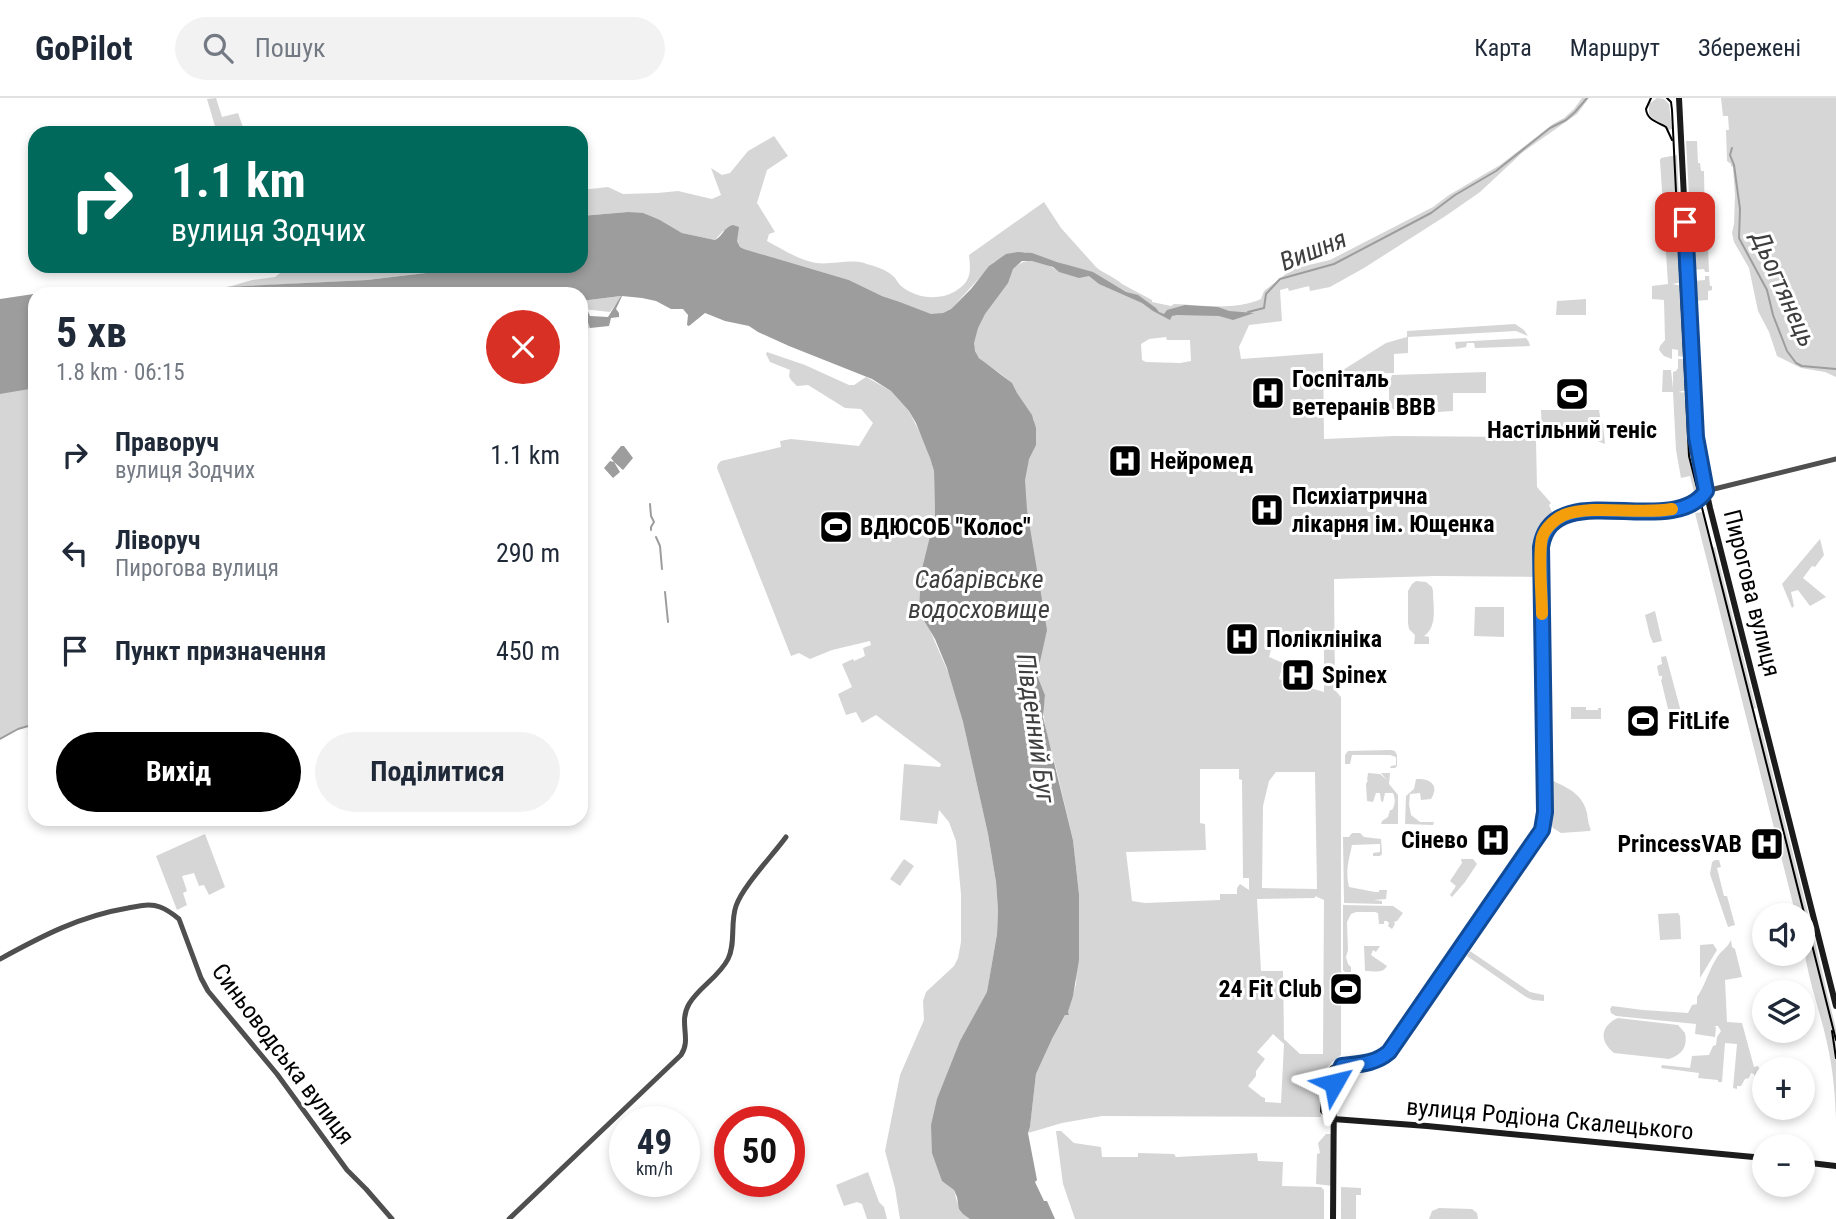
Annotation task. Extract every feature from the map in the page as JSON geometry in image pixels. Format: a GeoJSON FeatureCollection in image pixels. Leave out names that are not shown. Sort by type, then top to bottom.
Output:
{"type":"FeatureCollection","features":[{"type":"Feature","properties":{"kind":"main road","name":"Пирогова вулиця"},"geometry":{"type":"LineString","coordinates":[[1679,98],[1696,437],[1706,491],[1836,1005]]}},
{"type":"Feature","properties":{"kind":"main road"},"geometry":{"type":"LineString","coordinates":[[1334,1219],[1334,1083],[1342,1066],[1372,1062],[1389,1052],[1542,830],[1545,812],[1541,547],[1545,531],[1553,522],[1568,514],[1667,510],[1692,504],[1706,491]]}},
{"type":"Feature","properties":{"kind":"main road","name":"вулиця Родіона Скалецького"},"geometry":{"type":"LineString","coordinates":[[1333,1119],[1752,1157]]}},
{"type":"Feature","properties":{"kind":"main road"},"geometry":{"type":"LineString","coordinates":[[1815,1164],[1836,1166]]}},
{"type":"Feature","properties":{"kind":"street"},"geometry":{"type":"LineString","coordinates":[[1706,491],[1836,459]]}},
{"type":"Feature","properties":{"kind":"street"},"geometry":{"type":"LineString","coordinates":[[509,1219],[681,1055],[686,1043],[683,1020],[689,1004],[726,961],[731,947],[735,908],[786,837]]}},
{"type":"Feature","properties":{"kind":"street","name":"Синьоводська вулиця"},"geometry":{"type":"LineString","coordinates":[[0,959],[75,921],[106,911],[148,905],[161,907],[173,914],[178,919],[208,991],[276,1074],[347,1170],[392,1219]]}},
{"type":"Feature","properties":{"kind":"shaded area"},"geometry":{"type":"Polygon","coordinates":[[[216,98],[222,117],[238,113],[243,126],[215,126],[207,99],[216,98]]]}},
{"type":"Feature","properties":{"kind":"shaded area"},"geometry":{"type":"Polygon","coordinates":[[[1582,98],[1589,98],[1577,114],[1523,152],[1480,192],[1364,268],[1330,287],[1310,291],[1309,286],[1289,291],[1288,288],[1280,290],[1282,321],[1249,325],[1239,347],[1241,359],[1323,353],[1324,439],[1395,436],[1517,437],[1536,441],[1537,487],[1551,503],[1549,505],[1553,514],[1540,538],[1539,577],[1334,579],[1335,690],[1341,697],[1341,1055],[1321,1075],[1321,1117],[1102,1116],[1062,1123],[1028,1133],[1036,1074],[1065,1015],[1069,1015],[1076,984],[1079,894],[1073,840],[1046,731],[1043,710],[1045,695],[1037,675],[1038,664],[1016,500],[1034,420],[1010,382],[976,353],[974,340],[984,312],[1013,269],[1024,262],[1036,261],[1059,272],[1064,264],[1025,252],[994,262],[951,309],[934,315],[882,296],[849,280],[744,249],[723,231],[715,240],[682,233],[660,220],[628,212],[588,215],[588,189],[608,187],[623,194],[678,191],[712,199],[721,195],[711,168],[722,175],[730,173],[748,151],[774,136],[788,156],[767,170],[757,203],[775,232],[769,234],[767,241],[803,259],[816,263],[864,263],[887,271],[912,293],[941,297],[954,292],[967,281],[970,272],[969,255],[1044,202],[1061,228],[1096,267],[1152,302],[1171,306],[1229,306],[1261,299],[1264,291],[1292,269],[1330,260],[1433,207],[1500,165],[1564,118],[1582,98]],[[1166,337],[1149,339],[1141,344],[1142,360],[1180,363],[1191,361],[1190,340],[1167,340],[1166,337]],[[1273,642],[1269,657],[1283,663],[1279,679],[1324,692],[1324,645],[1296,645],[1288,648],[1273,642]],[[1200,769],[1200,823],[1205,824],[1206,850],[1126,852],[1132,901],[1145,903],[1220,900],[1220,894],[1237,894],[1240,884],[1249,890],[1249,878],[1243,878],[1242,780],[1239,779],[1239,769],[1200,769]],[[1276,772],[1269,781],[1263,806],[1262,888],[1317,889],[1315,772],[1276,772]],[[1257,899],[1261,971],[1283,971],[1284,1039],[1300,1054],[1323,1054],[1324,900],[1257,899]],[[1273,1034],[1257,1052],[1265,1059],[1248,1086],[1265,1098],[1265,1102],[1281,1103],[1284,1044],[1273,1034]]]}},
{"type":"Feature","properties":{"kind":"shaded area"},"geometry":{"type":"Polygon","coordinates":[[[1657,98],[1664,99],[1669,104],[1672,129],[1668,130],[1657,123],[1649,114],[1649,104],[1657,98]]]}},
{"type":"Feature","properties":{"kind":"shaded area"},"geometry":{"type":"Polygon","coordinates":[[[1721,98],[1836,98],[1836,377],[1825,372],[1801,368],[1777,356],[1758,311],[1749,268],[1734,242],[1732,233],[1735,195],[1733,167],[1727,161],[1728,116],[1723,116],[1721,98]]]}},
{"type":"Feature","properties":{"kind":"shaded area"},"geometry":{"type":"Polygon","coordinates":[[[1686,141],[1697,141],[1698,163],[1701,171],[1704,171],[1705,231],[1691,232],[1686,141]]]}},
{"type":"Feature","properties":{"kind":"shaded area"},"geometry":{"type":"Polygon","coordinates":[[[1677,155],[1683,282],[1672,284],[1683,286],[1686,357],[1678,356],[1678,350],[1672,349],[1672,359],[1659,350],[1665,340],[1664,300],[1652,299],[1652,286],[1668,284],[1660,160],[1677,155]]]}},
{"type":"Feature","properties":{"kind":"shaded area"},"geometry":{"type":"Polygon","coordinates":[[[1705,245],[1708,248],[1709,272],[1704,269],[1693,270],[1692,246],[1705,245]]]}},
{"type":"Feature","properties":{"kind":"shaded area"},"geometry":{"type":"Polygon","coordinates":[[[280,273],[426,273],[367,280],[228,287],[275,277],[280,273]]]}},
{"type":"Feature","properties":{"kind":"shaded area"},"geometry":{"type":"Polygon","coordinates":[[[1705,276],[1709,276],[1712,286],[1712,290],[1708,291],[1708,300],[1694,301],[1693,281],[1705,280],[1705,276]]]}},
{"type":"Feature","properties":{"kind":"shaded area"},"geometry":{"type":"Polygon","coordinates":[[[622,296],[610,312],[588,310],[588,300],[622,296]]]}},
{"type":"Feature","properties":{"kind":"shaded area"},"geometry":{"type":"Polygon","coordinates":[[[1586,299],[1586,315],[1556,315],[1557,301],[1586,299]]]}},
{"type":"Feature","properties":{"kind":"shaded area"},"geometry":{"type":"Polygon","coordinates":[[[1515,324],[1528,336],[1516,331],[1408,337],[1408,353],[1394,354],[1394,373],[1335,375],[1386,343],[1407,337],[1407,331],[1515,324]]]}},
{"type":"Feature","properties":{"kind":"shaded area"},"geometry":{"type":"Polygon","coordinates":[[[1526,338],[1530,346],[1475,348],[1474,343],[1467,343],[1466,347],[1456,349],[1455,342],[1526,338]]]}},
{"type":"Feature","properties":{"kind":"shaded area"},"geometry":{"type":"Polygon","coordinates":[[[767,352],[805,365],[849,385],[854,385],[866,377],[891,391],[909,411],[926,445],[934,471],[935,516],[931,537],[928,626],[949,674],[963,722],[988,834],[998,910],[988,987],[993,994],[948,1185],[954,1190],[957,1202],[970,1219],[900,1219],[885,1151],[900,1075],[924,1020],[923,1001],[926,992],[954,966],[961,942],[961,894],[956,841],[949,822],[939,810],[937,824],[900,820],[904,764],[940,767],[941,764],[876,715],[862,723],[856,712],[846,715],[838,694],[852,687],[842,664],[865,656],[863,648],[871,645],[870,641],[832,650],[810,659],[799,653],[791,656],[717,468],[721,461],[781,447],[780,441],[791,439],[859,446],[873,423],[861,409],[845,408],[808,385],[797,386],[789,376],[790,370],[770,362],[767,352]]]}},
{"type":"Feature","properties":{"kind":"shaded area"},"geometry":{"type":"Polygon","coordinates":[[[1678,359],[1686,359],[1688,390],[1678,392],[1688,393],[1691,445],[1699,485],[1698,491],[1694,492],[1690,476],[1681,478],[1676,450],[1673,392],[1662,392],[1663,370],[1671,370],[1673,389],[1673,372],[1678,368],[1678,359]]]}},
{"type":"Feature","properties":{"kind":"shaded area"},"geometry":{"type":"Polygon","coordinates":[[[1486,372],[1486,393],[1453,393],[1453,411],[1438,412],[1437,395],[1410,396],[1410,407],[1399,408],[1399,412],[1389,407],[1389,384],[1392,375],[1486,372]]]}},
{"type":"Feature","properties":{"kind":"shaded area"},"geometry":{"type":"Polygon","coordinates":[[[28,388],[28,726],[0,739],[0,389],[28,388]]]}},
{"type":"Feature","properties":{"kind":"shaded area"},"geometry":{"type":"Polygon","coordinates":[[[1541,410],[1599,410],[1605,444],[1587,437],[1542,438],[1541,410]]]}},
{"type":"Feature","properties":{"kind":"shaded area"},"geometry":{"type":"Polygon","coordinates":[[[1703,512],[1712,547],[1715,547],[1756,708],[1758,728],[1761,728],[1805,903],[1793,903],[1695,513],[1703,512]]]}},
{"type":"Feature","properties":{"kind":"shaded area"},"geometry":{"type":"Polygon","coordinates":[[[1820,539],[1824,555],[1803,578],[1826,597],[1810,606],[1798,590],[1791,592],[1794,606],[1792,608],[1782,584],[1820,539]]]}},
{"type":"Feature","properties":{"kind":"shaded area"},"geometry":{"type":"Polygon","coordinates":[[[1416,581],[1426,582],[1433,591],[1433,622],[1424,636],[1429,637],[1429,644],[1414,644],[1415,635],[1409,629],[1408,591],[1416,581]]]}},
{"type":"Feature","properties":{"kind":"shaded area"},"geometry":{"type":"Polygon","coordinates":[[[1475,607],[1504,607],[1504,637],[1474,636],[1475,607]]]}},
{"type":"Feature","properties":{"kind":"shaded area"},"geometry":{"type":"Polygon","coordinates":[[[1655,611],[1662,641],[1653,643],[1645,615],[1655,611]]]}},
{"type":"Feature","properties":{"kind":"shaded area"},"geometry":{"type":"Polygon","coordinates":[[[1666,656],[1684,723],[1672,725],[1662,676],[1659,676],[1657,666],[1662,664],[1661,657],[1666,656]]]}},
{"type":"Feature","properties":{"kind":"shaded area"},"geometry":{"type":"Polygon","coordinates":[[[1571,707],[1586,707],[1586,710],[1601,708],[1601,719],[1571,719],[1571,707]]]}},
{"type":"Feature","properties":{"kind":"shaded area"},"geometry":{"type":"Polygon","coordinates":[[[1391,750],[1397,755],[1397,766],[1395,768],[1390,768],[1396,765],[1396,757],[1390,755],[1352,755],[1350,764],[1345,764],[1348,751],[1391,750]]]}},
{"type":"Feature","properties":{"kind":"shaded area"},"geometry":{"type":"Polygon","coordinates":[[[1368,773],[1380,774],[1387,780],[1381,773],[1390,773],[1389,784],[1398,795],[1398,824],[1381,824],[1393,808],[1393,793],[1385,793],[1383,802],[1380,793],[1376,793],[1373,802],[1367,801],[1368,773]]]}},
{"type":"Feature","properties":{"kind":"shaded area"},"geometry":{"type":"Polygon","coordinates":[[[1416,779],[1432,783],[1434,794],[1431,799],[1421,800],[1420,793],[1410,794],[1411,815],[1420,822],[1434,822],[1433,825],[1405,824],[1406,796],[1414,789],[1416,779]]]}},
{"type":"Feature","properties":{"kind":"shaded area"},"geometry":{"type":"Polygon","coordinates":[[[1553,781],[1579,797],[1585,807],[1591,830],[1561,833],[1553,828],[1549,820],[1553,781]]]}},
{"type":"Feature","properties":{"kind":"shaded area"},"geometry":{"type":"Polygon","coordinates":[[[1352,833],[1381,839],[1380,856],[1373,856],[1373,853],[1380,852],[1380,844],[1352,845],[1347,875],[1349,887],[1375,892],[1387,890],[1386,899],[1374,900],[1382,901],[1382,904],[1344,903],[1343,837],[1349,837],[1352,833]]]}},
{"type":"Feature","properties":{"kind":"shaded area"},"geometry":{"type":"Polygon","coordinates":[[[205,834],[225,887],[209,895],[204,885],[199,886],[194,873],[182,876],[187,891],[183,893],[187,905],[177,910],[156,856],[205,834]]]}},
{"type":"Feature","properties":{"kind":"shaded area"},"geometry":{"type":"Polygon","coordinates":[[[904,859],[914,866],[900,886],[890,879],[904,859]]]}},
{"type":"Feature","properties":{"kind":"shaded area"},"geometry":{"type":"Polygon","coordinates":[[[1461,859],[1473,859],[1477,864],[1452,897],[1450,895],[1456,886],[1450,881],[1462,863],[1461,859]]]}},
{"type":"Feature","properties":{"kind":"shaded area"},"geometry":{"type":"Polygon","coordinates":[[[1719,860],[1721,867],[1717,868],[1735,925],[1728,927],[1710,874],[1712,862],[1719,860]]]}},
{"type":"Feature","properties":{"kind":"shaded area"},"geometry":{"type":"Polygon","coordinates":[[[1343,905],[1393,906],[1403,913],[1394,922],[1392,929],[1387,921],[1379,924],[1378,913],[1351,914],[1347,922],[1346,957],[1351,972],[1343,970],[1343,905]]]}},
{"type":"Feature","properties":{"kind":"shaded area"},"geometry":{"type":"Polygon","coordinates":[[[1678,913],[1681,939],[1660,940],[1658,914],[1678,913]]]}},
{"type":"Feature","properties":{"kind":"shaded area"},"geometry":{"type":"Polygon","coordinates":[[[1731,940],[1742,977],[1725,980],[1727,1022],[1742,1023],[1752,1060],[1752,1073],[1737,1089],[1733,1088],[1737,1044],[1725,1043],[1722,1082],[1698,1078],[1699,1073],[1661,1068],[1662,1065],[1690,1068],[1692,1056],[1709,1055],[1721,1031],[1718,1026],[1714,1026],[1715,1037],[1695,1034],[1696,1024],[1616,1016],[1610,1009],[1612,1006],[1688,1013],[1692,1005],[1697,1004],[1697,997],[1716,959],[1731,940]]]}},
{"type":"Feature","properties":{"kind":"shaded area"},"geometry":{"type":"Polygon","coordinates":[[[1815,942],[1836,1029],[1836,1119],[1831,1062],[1815,996],[1815,980],[1810,980],[1807,966],[1815,966],[1815,942]]]}},
{"type":"Feature","properties":{"kind":"shaded area"},"geometry":{"type":"Polygon","coordinates":[[[1713,944],[1717,950],[1700,978],[1700,945],[1713,944]]]}},
{"type":"Feature","properties":{"kind":"shaded area"},"geometry":{"type":"Polygon","coordinates":[[[1364,946],[1380,946],[1376,952],[1373,950],[1371,955],[1387,966],[1385,969],[1378,972],[1365,971],[1364,946]]]}},
{"type":"Feature","properties":{"kind":"shaded area"},"geometry":{"type":"Polygon","coordinates":[[[1470,951],[1530,992],[1544,995],[1544,1001],[1526,997],[1467,956],[1470,951]]]}},
{"type":"Feature","properties":{"kind":"shaded area"},"geometry":{"type":"Polygon","coordinates":[[[1618,1018],[1678,1025],[1685,1033],[1685,1046],[1681,1052],[1669,1059],[1614,1053],[1606,1044],[1604,1034],[1608,1025],[1618,1018]]]}},
{"type":"Feature","properties":{"kind":"shaded area"},"geometry":{"type":"Polygon","coordinates":[[[1056,1131],[1061,1131],[1074,1143],[1101,1147],[1102,1157],[1138,1157],[1138,1153],[1174,1154],[1176,1157],[1257,1153],[1258,1161],[1283,1162],[1282,1186],[1321,1187],[1324,1190],[1324,1219],[1075,1219],[1063,1184],[1056,1131]]]}},
{"type":"Feature","properties":{"kind":"shaded area"},"geometry":{"type":"Polygon","coordinates":[[[1326,1134],[1333,1134],[1333,1186],[1316,1184],[1317,1154],[1320,1153],[1318,1143],[1326,1134]]]}},
{"type":"Feature","properties":{"kind":"shaded area"},"geometry":{"type":"Polygon","coordinates":[[[868,1172],[887,1219],[867,1219],[862,1204],[857,1202],[844,1206],[836,1185],[868,1172]]]}},
{"type":"Feature","properties":{"kind":"shaded area"},"geometry":{"type":"Polygon","coordinates":[[[1341,1187],[1361,1188],[1361,1195],[1356,1195],[1356,1219],[1341,1219],[1341,1187]]]}},
{"type":"Feature","properties":{"kind":"shaded area"},"geometry":{"type":"Polygon","coordinates":[[[1439,1208],[1472,1209],[1477,1213],[1478,1219],[1429,1219],[1432,1211],[1439,1208]]]}},
{"type":"Feature","properties":{"kind":"water","name":"Сабарівське водосховище"},"geometry":{"type":"Polygon","coordinates":[[[643,213],[682,233],[715,240],[733,225],[739,227],[737,241],[744,249],[849,280],[882,296],[931,314],[951,309],[989,266],[1006,254],[1018,252],[1032,253],[1093,272],[1126,292],[1138,295],[1164,314],[1167,310],[1185,305],[1254,313],[1233,320],[1219,316],[1177,315],[1170,320],[1142,303],[1099,284],[1089,276],[1079,278],[1059,272],[1053,267],[1022,261],[1013,269],[1008,283],[985,314],[974,343],[979,358],[1012,383],[1032,415],[1036,428],[1036,445],[1029,459],[1025,480],[1027,510],[1047,630],[1037,675],[1045,695],[1043,717],[1073,840],[1079,894],[1079,960],[1069,1015],[1065,1015],[1036,1074],[1028,1133],[1037,1180],[1035,1182],[1055,1219],[970,1219],[959,1209],[954,1190],[942,1181],[932,1153],[931,1125],[937,1099],[960,1041],[987,992],[997,934],[998,910],[988,834],[963,722],[947,668],[935,639],[919,612],[921,573],[935,516],[934,471],[909,411],[891,391],[872,379],[789,346],[749,326],[705,313],[689,326],[688,315],[683,309],[671,309],[656,301],[622,296],[616,309],[619,317],[611,318],[609,326],[590,328],[588,311],[590,316],[608,317],[621,296],[588,300],[588,287],[223,287],[367,280],[426,273],[588,273],[588,215],[643,213]]]}},
{"type":"Feature","properties":{"kind":"water","name":"Сабарівське водосховище"},"geometry":{"type":"Polygon","coordinates":[[[28,295],[28,389],[0,394],[0,299],[28,295]]]}},
{"type":"Feature","properties":{"kind":"water"},"geometry":{"type":"Polygon","coordinates":[[[621,446],[624,446],[633,458],[623,470],[611,458],[621,446]]]}},
{"type":"Feature","properties":{"kind":"water"},"geometry":{"type":"Polygon","coordinates":[[[610,461],[614,462],[620,472],[613,478],[604,468],[610,461]]]}},
{"type":"Feature","properties":{"kind":"waterway","name":"Вишня"},"geometry":{"type":"LineString","coordinates":[[1248,312],[1264,308],[1266,294],[1280,279],[1334,264],[1431,213],[1496,171],[1550,128],[1566,120],[1587,98]]}},
{"type":"Feature","properties":{"kind":"waterway","name":"Дьогтянець"},"geometry":{"type":"LineString","coordinates":[[1732,148],[1730,155],[1734,165],[1740,209],[1739,238],[1767,290],[1787,351],[1796,363],[1802,366],[1836,369]]}},
{"type":"Feature","properties":{"kind":"waterway"},"geometry":{"type":"LineString","coordinates":[[650,504],[654,522],[651,530]]}},
{"type":"Feature","properties":{"kind":"waterway"},"geometry":{"type":"LineString","coordinates":[[656,537],[660,546],[662,569]]}},
{"type":"Feature","properties":{"kind":"waterway"},"geometry":{"type":"LineString","coordinates":[[665,592],[668,622]]}},
{"type":"Feature","properties":{"kind":"waterway"},"geometry":{"type":"LineString","coordinates":[[0,739],[28,726]]}},
{"type":"Feature","properties":{"kind":"tram line"},"geometry":{"type":"LineString","coordinates":[[1651,98],[1646,109],[1648,116],[1666,127],[1672,140]]}},
{"type":"Feature","properties":{"kind":"tram line"},"geometry":{"type":"LineString","coordinates":[[1667,98],[1671,102],[1672,110],[1689,456],[1836,1040]]}},
{"type":"Feature","properties":{"kind":"tram line"},"geometry":{"type":"LineString","coordinates":[[1832,1031],[1836,1058]]}},
{"type":"Feature","properties":{"kind":"slow traffic"},"geometry":{"type":"LineString","coordinates":[[1542,614],[1542,538],[1553,522],[1560,517],[1577,513],[1672,509]]}},
{"type":"Feature","properties":{"kind":"place","name":"Госпіталь ветеранів ВВВ"},"geometry":{"type":"Point","coordinates":[1268,393]}},
{"type":"Feature","properties":{"kind":"place","name":"Настільний теніс"},"geometry":{"type":"Point","coordinates":[1572,394]}},
{"type":"Feature","properties":{"kind":"place","name":"Нейромед"},"geometry":{"type":"Point","coordinates":[1125,461]}},
{"type":"Feature","properties":{"kind":"place","name":"Психіатрична лікарня ім. Ющенка"},"geometry":{"type":"Point","coordinates":[1267,510]}},
{"type":"Feature","properties":{"kind":"place","name":"ВДЮСОБ \"Колос\""},"geometry":{"type":"Point","coordinates":[836,527]}},
{"type":"Feature","properties":{"kind":"place","name":"Поліклініка"},"geometry":{"type":"Point","coordinates":[1242,639]}},
{"type":"Feature","properties":{"kind":"place","name":"Spinex"},"geometry":{"type":"Point","coordinates":[1298,675]}},
{"type":"Feature","properties":{"kind":"place","name":"FitLife"},"geometry":{"type":"Point","coordinates":[1643,721]}},
{"type":"Feature","properties":{"kind":"place","name":"Сінево"},"geometry":{"type":"Point","coordinates":[1493,840]}},
{"type":"Feature","properties":{"kind":"place","name":"PrincessVAB"},"geometry":{"type":"Point","coordinates":[1767,844]}},
{"type":"Feature","properties":{"kind":"place","name":"24 Fit Club"},"geometry":{"type":"Point","coordinates":[1346,989]}},
{"type":"Feature","properties":{"kind":"route"},"geometry":{"type":"LineString","coordinates":[[1334,1083],[1342,1066],[1372,1062],[1389,1052],[1542,830],[1545,812],[1541,547],[1545,531],[1553,522],[1568,514],[1667,510],[1692,504],[1706,491],[1696,437],[1685,222]]}},
{"type":"Feature","properties":{"kind":"water label","name":"Південний Буг"},"geometry":{"type":"Point","coordinates":[1036,728]}}]}
